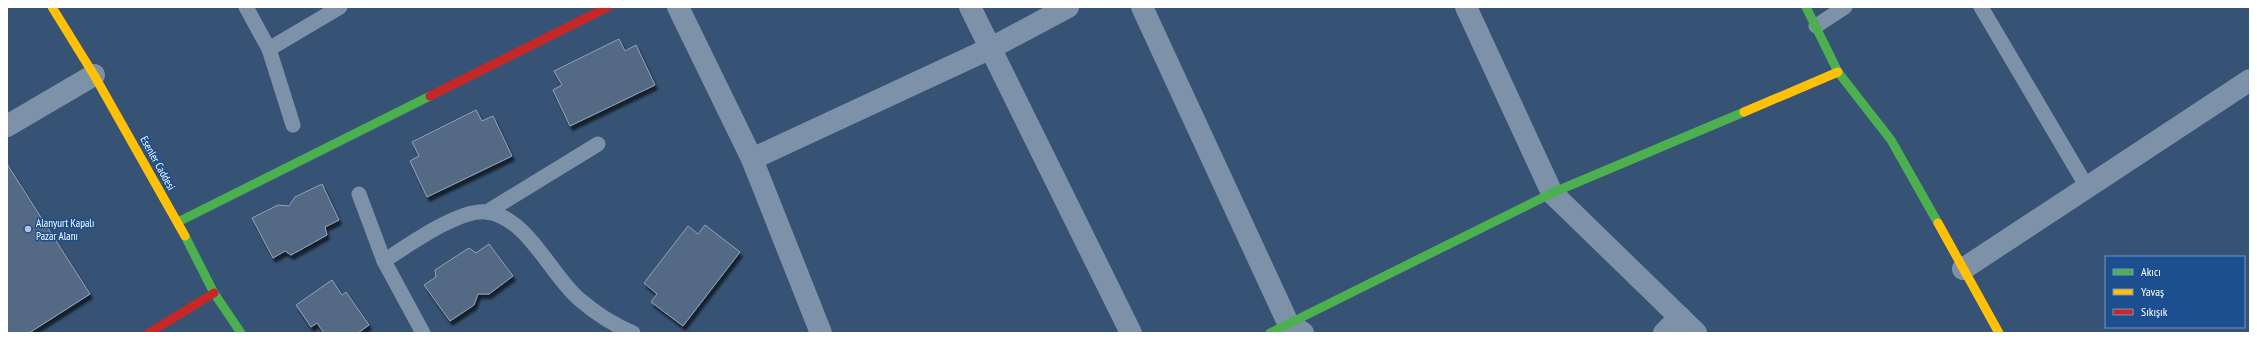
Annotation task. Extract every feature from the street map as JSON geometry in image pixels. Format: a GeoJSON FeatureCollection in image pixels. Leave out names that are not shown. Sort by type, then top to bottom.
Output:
{"type":"FeatureCollection","features":[{"type":"Feature","properties":{"kind":"street","name":"Esenler Caddesi"},"geometry":{"type":"LineString","coordinates":[[52,7],[94,75],[178,222],[214,293],[241,333]]}},
{"type":"Feature","properties":{"kind":"street"},"geometry":{"type":"LineString","coordinates":[[178,222],[608,7]]}},
{"type":"Feature","properties":{"kind":"street"},"geometry":{"type":"LineString","coordinates":[[678,7],[752,159],[820,333]]}},
{"type":"Feature","properties":{"kind":"street"},"geometry":{"type":"LineString","coordinates":[[970,7],[1131,333]]}},
{"type":"Feature","properties":{"kind":"street"},"geometry":{"type":"LineString","coordinates":[[752,159],[990,48],[1068,7]]}},
{"type":"Feature","properties":{"kind":"street"},"geometry":{"type":"LineString","coordinates":[[1142,7],[1287,330],[1552,193],[1838,72]]}},
{"type":"Feature","properties":{"kind":"street"},"geometry":{"type":"LineString","coordinates":[[1466,7],[1552,193],[1696,333]]}},
{"type":"Feature","properties":{"kind":"street"},"geometry":{"type":"LineString","coordinates":[[1806,7],[1838,72],[1892,140],[1999,333]]}},
{"type":"Feature","properties":{"kind":"street"},"geometry":{"type":"LineString","coordinates":[[7,126],[94,75]]}},
{"type":"Feature","properties":{"kind":"street"},"geometry":{"type":"LineString","coordinates":[[1963,268],[2250,80]]}},
{"type":"Feature","properties":{"kind":"street"},"geometry":{"type":"LineString","coordinates":[[150,333],[214,293]]}},
{"type":"Feature","properties":{"kind":"street"},"geometry":{"type":"LineString","coordinates":[[1664,333],[1680,317]]}},
{"type":"Feature","properties":{"kind":"lane"},"geometry":{"type":"LineString","coordinates":[[246,7],[269,49],[294,125]]}},
{"type":"Feature","properties":{"kind":"lane"},"geometry":{"type":"LineString","coordinates":[[269,49],[340,7]]}},
{"type":"Feature","properties":{"kind":"lane"},"geometry":{"type":"LineString","coordinates":[[1816,26],[1845,7]]}},
{"type":"Feature","properties":{"kind":"lane"},"geometry":{"type":"LineString","coordinates":[[1981,7],[2087,187]]}},
{"type":"Feature","properties":{"kind":"lane"},"geometry":{"type":"LineString","coordinates":[[384,261],[426,233],[464,216],[487,212],[598,144]]}},
{"type":"Feature","properties":{"kind":"lane"},"geometry":{"type":"LineString","coordinates":[[359,194],[384,261],[423,333]]}},
{"type":"Feature","properties":{"kind":"lane"},"geometry":{"type":"LineString","coordinates":[[487,212],[510,220],[578,298],[623,329],[633,333]]}},
{"type":"Feature","properties":{"kind":"building"},"geometry":{"type":"Polygon","coordinates":[[[619,39],[625,51],[636,45],[655,85],[570,126],[553,90],[562,85],[554,71],[619,39]]]}},
{"type":"Feature","properties":{"kind":"building"},"geometry":{"type":"Polygon","coordinates":[[[476,110],[482,121],[493,116],[512,156],[427,197],[410,161],[419,156],[412,142],[476,110]]]}},
{"type":"Feature","properties":{"kind":"building","name":"Alanyurt Kapalı Pazar Alanı"},"geometry":{"type":"Polygon","coordinates":[[[7,164],[90,294],[29,333],[7,333],[7,164]]]}},
{"type":"Feature","properties":{"kind":"building"},"geometry":{"type":"Polygon","coordinates":[[[322,184],[339,220],[325,227],[327,235],[291,255],[285,251],[273,258],[252,218],[278,205],[289,206],[295,197],[322,184]]]}},
{"type":"Feature","properties":{"kind":"building"},"geometry":{"type":"Polygon","coordinates":[[[705,225],[740,252],[683,326],[651,302],[657,294],[644,283],[688,226],[698,234],[705,225]]]}},
{"type":"Feature","properties":{"kind":"building"},"geometry":{"type":"Polygon","coordinates":[[[489,244],[513,276],[489,294],[478,294],[474,305],[450,321],[424,285],[436,277],[435,270],[469,248],[476,253],[489,244]]]}},
{"type":"Feature","properties":{"kind":"building"},"geometry":{"type":"Polygon","coordinates":[[[332,280],[342,295],[346,292],[369,325],[358,333],[324,333],[317,323],[311,327],[296,305],[332,280]]]}},
{"type":"Feature","properties":{"kind":"traffic: fast"},"geometry":{"type":"LineString","coordinates":[[1806,7],[1838,72],[1891,140],[1938,223]]}},
{"type":"Feature","properties":{"kind":"traffic: fast"},"geometry":{"type":"LineString","coordinates":[[178,222],[430,96]]}},
{"type":"Feature","properties":{"kind":"traffic: fast"},"geometry":{"type":"LineString","coordinates":[[1270,333],[1552,193],[1744,112]]}},
{"type":"Feature","properties":{"kind":"traffic: fast"},"geometry":{"type":"LineString","coordinates":[[185,236],[214,293],[241,333]]}},
{"type":"Feature","properties":{"kind":"traffic: slow"},"geometry":{"type":"LineString","coordinates":[[52,7],[94,75],[185,236]]}},
{"type":"Feature","properties":{"kind":"traffic: slow"},"geometry":{"type":"LineString","coordinates":[[1744,112],[1838,72]]}},
{"type":"Feature","properties":{"kind":"traffic: slow"},"geometry":{"type":"LineString","coordinates":[[1938,223],[1999,333]]}},
{"type":"Feature","properties":{"kind":"traffic: jam"},"geometry":{"type":"LineString","coordinates":[[430,96],[608,7]]}},
{"type":"Feature","properties":{"kind":"traffic: jam"},"geometry":{"type":"LineString","coordinates":[[149,333],[214,293]]}},
{"type":"Feature","properties":{"kind":"place","name":"Alanyurt Kapalı Pazar Alanı"},"geometry":{"type":"Point","coordinates":[28,229]}}]}
